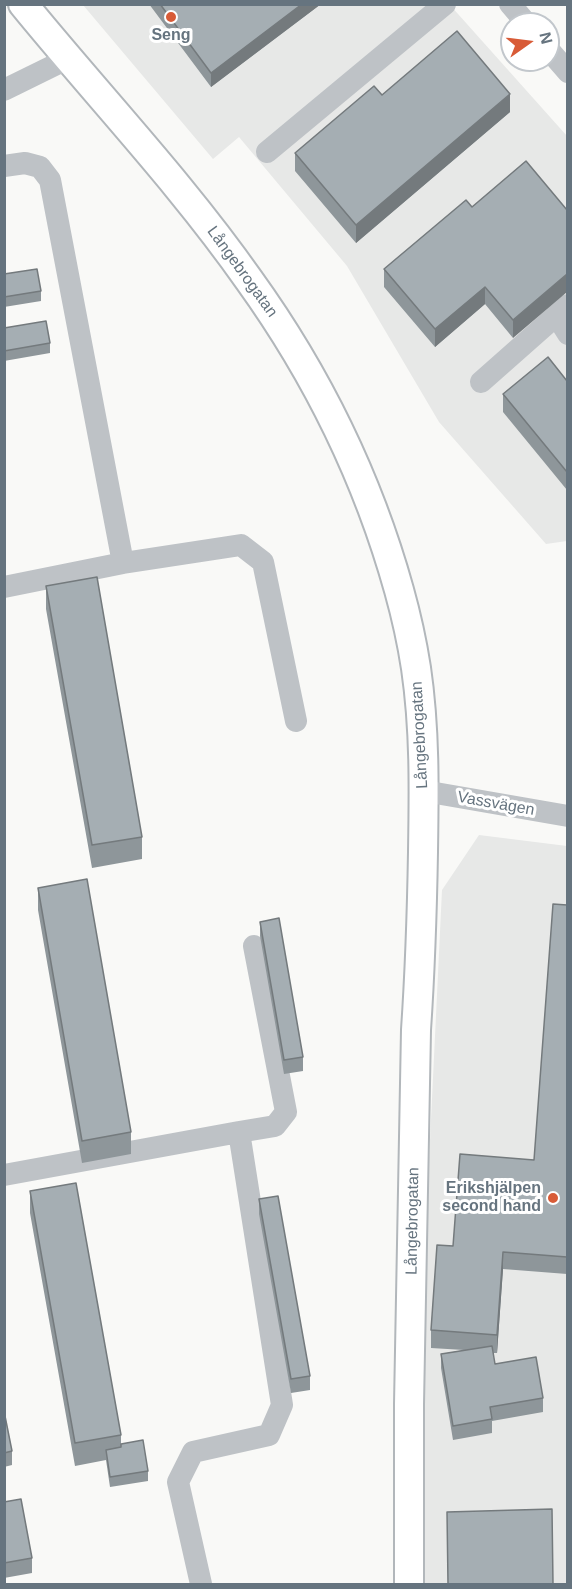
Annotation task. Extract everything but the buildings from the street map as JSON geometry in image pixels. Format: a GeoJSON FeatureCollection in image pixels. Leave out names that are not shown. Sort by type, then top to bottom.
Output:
{"type":"FeatureCollection","features":[{"type":"Feature","properties":{"kind":"main road","name":"Långebrogatan"},"geometry":{"type":"LineString","coordinates":[[22,4],[191,203],[249,279],[286,335],[336,426],[360,477],[381,530],[406,618],[416,666],[423,723],[424,791],[420,972],[416,1030],[409,1404],[410,1584]]}},
{"type":"Feature","properties":{"kind":"street"},"geometry":{"type":"LineString","coordinates":[[267,152],[445,4]]}},
{"type":"Feature","properties":{"kind":"street"},"geometry":{"type":"LineString","coordinates":[[4,90],[67,59]]}},
{"type":"Feature","properties":{"kind":"street"},"geometry":{"type":"LineString","coordinates":[[4,166],[25,163],[40,167],[50,180],[123,563]]}},
{"type":"Feature","properties":{"kind":"street"},"geometry":{"type":"LineString","coordinates":[[481,382],[564,318]]}},
{"type":"Feature","properties":{"kind":"street"},"geometry":{"type":"LineString","coordinates":[[4,587],[123,563],[241,545],[263,562],[296,721]]}},
{"type":"Feature","properties":{"kind":"street","name":"Vassvägen"},"geometry":{"type":"LineString","coordinates":[[424,791],[567,816]]}},
{"type":"Feature","properties":{"kind":"street"},"geometry":{"type":"LineString","coordinates":[[4,1175],[275,1126],[286,1112],[254,946]]}},
{"type":"Feature","properties":{"kind":"street"},"geometry":{"type":"LineString","coordinates":[[201,1584],[178,1482],[193,1452],[269,1435],[282,1405],[238,1132]]}},
{"type":"Feature","properties":{"kind":"shaded area"},"geometry":{"type":"Polygon","coordinates":[[[83,5],[450,5],[500,61],[500,72],[510,72],[567,136],[567,541],[546,544],[439,422],[347,266],[239,137],[213,159],[83,5]]]}},
{"type":"Feature","properties":{"kind":"shaded area"},"geometry":{"type":"Polygon","coordinates":[[[479,835],[567,846],[567,1584],[424,1584],[420,1349],[442,890],[479,835]]]}},
{"type":"Feature","properties":{"kind":"place","name":"Seng"},"geometry":{"type":"Point","coordinates":[171,17]}},
{"type":"Feature","properties":{"kind":"place","name":"Erikshjälpen second hand"},"geometry":{"type":"Point","coordinates":[553,1198]}}]}
